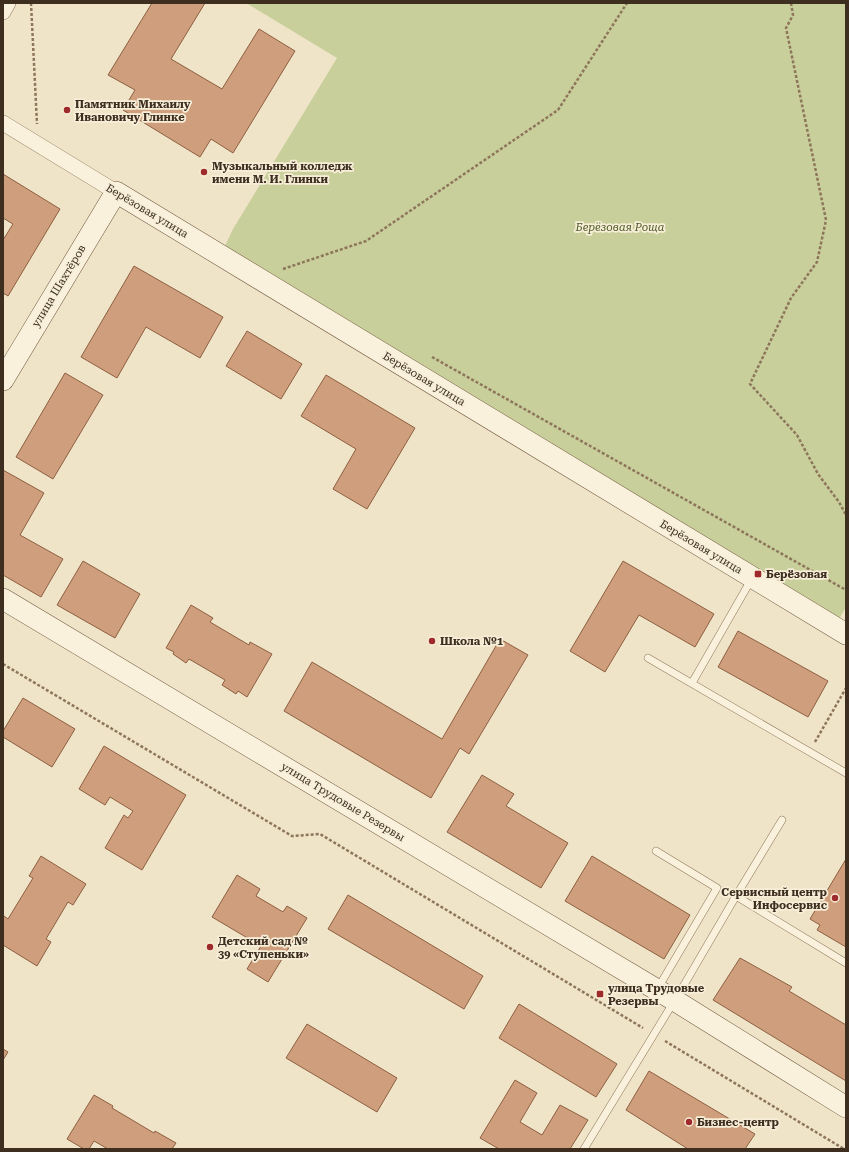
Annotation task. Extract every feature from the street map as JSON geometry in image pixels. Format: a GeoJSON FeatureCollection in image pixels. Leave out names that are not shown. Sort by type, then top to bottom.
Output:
{"type":"FeatureCollection","features":[{"type":"Feature","properties":{"kind":"street","name":"Берёзовая улица"},"geometry":{"type":"LineString","coordinates":[[3,123],[846,634]]}},
{"type":"Feature","properties":{"kind":"street","name":"улица Шахтёров"},"geometry":{"type":"LineString","coordinates":[[3,380],[116,192]]}},
{"type":"Feature","properties":{"kind":"street","name":"улица Трудовые Резервы"},"geometry":{"type":"LineString","coordinates":[[3,599],[665,995],[846,1107]]}},
{"type":"Feature","properties":{"kind":"lane"},"geometry":{"type":"LineString","coordinates":[[692,683],[752,578]]}},
{"type":"Feature","properties":{"kind":"lane"},"geometry":{"type":"LineString","coordinates":[[648,658],[846,773]]}},
{"type":"Feature","properties":{"kind":"lane"},"geometry":{"type":"LineString","coordinates":[[665,995],[736,896],[782,820]]}},
{"type":"Feature","properties":{"kind":"lane"},"geometry":{"type":"LineString","coordinates":[[584,1149],[653,1034],[665,995],[717,888],[656,851]]}},
{"type":"Feature","properties":{"kind":"lane"},"geometry":{"type":"LineString","coordinates":[[736,896],[846,963]]}},
{"type":"Feature","properties":{"kind":"path"},"geometry":{"type":"LineString","coordinates":[[30,120],[37,124],[31,3]]}},
{"type":"Feature","properties":{"kind":"path"},"geometry":{"type":"LineString","coordinates":[[256,277],[366,241],[558,110],[627,3]]}},
{"type":"Feature","properties":{"kind":"path"},"geometry":{"type":"LineString","coordinates":[[790,3],[793,16],[786,28],[826,220],[817,262],[791,298],[750,384],[797,435],[818,474],[839,502],[846,515]]}},
{"type":"Feature","properties":{"kind":"path"},"geometry":{"type":"LineString","coordinates":[[430,356],[846,590]]}},
{"type":"Feature","properties":{"kind":"path"},"geometry":{"type":"LineString","coordinates":[[3,664],[292,836],[320,834],[844,1149]]}},
{"type":"Feature","properties":{"kind":"path"},"geometry":{"type":"LineString","coordinates":[[810,752],[846,688]]}},
{"type":"Feature","properties":{"kind":"green space","name":"Берёзовая Роща"},"geometry":{"type":"Polygon","coordinates":[[[246,3],[846,3],[846,607],[839,619],[222,252],[233,229],[337,58],[246,3]]]}},
{"type":"Feature","properties":{"kind":"building"},"geometry":{"type":"Polygon","coordinates":[[[152,3],[205,3],[171,59],[222,89],[259,29],[295,51],[233,153],[211,139],[200,157],[123,110],[135,90],[108,75],[152,3]]]}},
{"type":"Feature","properties":{"kind":"building"},"geometry":{"type":"Polygon","coordinates":[[[3,174],[60,209],[8,296],[3,293],[3,240],[13,224],[3,218],[3,174]]]}},
{"type":"Feature","properties":{"kind":"building"},"geometry":{"type":"Polygon","coordinates":[[[134,266],[223,317],[200,358],[146,327],[117,378],[81,357],[134,266]]]}},
{"type":"Feature","properties":{"kind":"building"},"geometry":{"type":"Polygon","coordinates":[[[247,331],[302,364],[281,399],[226,366],[247,331]]]}},
{"type":"Feature","properties":{"kind":"building"},"geometry":{"type":"Polygon","coordinates":[[[65,373],[103,395],[53,479],[16,457],[65,373]]]}},
{"type":"Feature","properties":{"kind":"building"},"geometry":{"type":"Polygon","coordinates":[[[326,375],[415,428],[367,509],[333,489],[356,449],[301,416],[326,375]]]}},
{"type":"Feature","properties":{"kind":"building"},"geometry":{"type":"Polygon","coordinates":[[[3,470],[44,493],[20,535],[63,559],[41,597],[3,575],[3,470]]]}},
{"type":"Feature","properties":{"kind":"building"},"geometry":{"type":"Polygon","coordinates":[[[83,561],[140,594],[115,638],[57,605],[83,561]]]}},
{"type":"Feature","properties":{"kind":"building"},"geometry":{"type":"Polygon","coordinates":[[[623,561],[714,614],[695,647],[639,615],[605,672],[570,651],[623,561]]]}},
{"type":"Feature","properties":{"kind":"building"},"geometry":{"type":"Polygon","coordinates":[[[191,605],[213,618],[210,622],[249,645],[250,642],[272,654],[247,697],[238,691],[236,694],[222,685],[225,680],[189,659],[186,663],[173,654],[174,652],[166,648],[191,605]]]}},
{"type":"Feature","properties":{"kind":"building"},"geometry":{"type":"Polygon","coordinates":[[[738,631],[828,681],[808,717],[718,667],[738,631]]]}},
{"type":"Feature","properties":{"kind":"building"},"geometry":{"type":"Polygon","coordinates":[[[500,639],[528,655],[469,754],[460,748],[431,798],[284,711],[312,662],[442,739],[500,639]]]}},
{"type":"Feature","properties":{"kind":"building"},"geometry":{"type":"Polygon","coordinates":[[[23,698],[75,729],[52,767],[3,737],[3,731],[23,698]]]}},
{"type":"Feature","properties":{"kind":"building"},"geometry":{"type":"Polygon","coordinates":[[[104,746],[186,795],[142,870],[105,848],[124,815],[128,818],[133,811],[110,797],[105,805],[79,789],[104,746]]]}},
{"type":"Feature","properties":{"kind":"building"},"geometry":{"type":"Polygon","coordinates":[[[482,775],[514,794],[506,806],[568,843],[541,888],[447,832],[482,775]]]}},
{"type":"Feature","properties":{"kind":"building"},"geometry":{"type":"Polygon","coordinates":[[[41,856],[86,884],[73,905],[68,902],[46,939],[51,942],[37,966],[3,945],[3,917],[4,916],[8,919],[33,878],[29,876],[41,856]]]}},
{"type":"Feature","properties":{"kind":"building"},"geometry":{"type":"Polygon","coordinates":[[[592,856],[690,915],[664,959],[565,901],[592,856]]]}},
{"type":"Feature","properties":{"kind":"building"},"geometry":{"type":"Polygon","coordinates":[[[846,859],[846,947],[817,930],[820,925],[810,919],[846,859]]]}},
{"type":"Feature","properties":{"kind":"building"},"geometry":{"type":"Polygon","coordinates":[[[237,875],[260,889],[256,896],[283,912],[287,906],[307,918],[268,982],[247,969],[261,946],[212,917],[237,875]]]}},
{"type":"Feature","properties":{"kind":"building"},"geometry":{"type":"Polygon","coordinates":[[[348,895],[483,976],[464,1009],[328,929],[348,895]]]}},
{"type":"Feature","properties":{"kind":"building"},"geometry":{"type":"Polygon","coordinates":[[[740,958],[792,987],[789,991],[846,1025],[846,1081],[713,1000],[740,958]]]}},
{"type":"Feature","properties":{"kind":"building"},"geometry":{"type":"Polygon","coordinates":[[[519,1004],[617,1064],[596,1097],[499,1038],[519,1004]]]}},
{"type":"Feature","properties":{"kind":"building"},"geometry":{"type":"Polygon","coordinates":[[[307,1024],[397,1078],[377,1112],[286,1058],[307,1024]]]}},
{"type":"Feature","properties":{"kind":"building"},"geometry":{"type":"Polygon","coordinates":[[[3,1049],[8,1052],[3,1060],[3,1049]]]}},
{"type":"Feature","properties":{"kind":"building","name":"Бизнес-центр"},"geometry":{"type":"Polygon","coordinates":[[[649,1071],[755,1134],[745,1149],[688,1149],[626,1110],[649,1071]]]}},
{"type":"Feature","properties":{"kind":"building"},"geometry":{"type":"Polygon","coordinates":[[[515,1080],[537,1093],[520,1122],[542,1135],[560,1105],[588,1120],[570,1149],[499,1149],[480,1138],[515,1080]]]}},
{"type":"Feature","properties":{"kind":"building"},"geometry":{"type":"Polygon","coordinates":[[[94,1095],[113,1106],[112,1108],[154,1133],[155,1131],[176,1143],[172,1149],[108,1149],[94,1141],[89,1149],[84,1149],[67,1139],[94,1095]]]}},
{"type":"Feature","properties":{"kind":"place","name":"Памятник Михаилу Ивановичу Глинке"},"geometry":{"type":"Point","coordinates":[67,110]}},
{"type":"Feature","properties":{"kind":"place","name":"Музыкальный колледж имени М. И. Глинки"},"geometry":{"type":"Point","coordinates":[204,172]}},
{"type":"Feature","properties":{"kind":"place","name":"Берёзовая"},"geometry":{"type":"Point","coordinates":[758,574]}},
{"type":"Feature","properties":{"kind":"place","name":"Школа №1"},"geometry":{"type":"Point","coordinates":[432,641]}},
{"type":"Feature","properties":{"kind":"place","name":"Сервисный центр Инфосервис"},"geometry":{"type":"Point","coordinates":[835,898]}},
{"type":"Feature","properties":{"kind":"place","name":"Детский сад № 39 «Ступеньки»"},"geometry":{"type":"Point","coordinates":[210,947]}},
{"type":"Feature","properties":{"kind":"place","name":"улица Трудовые Резервы"},"geometry":{"type":"Point","coordinates":[600,994]}},
{"type":"Feature","properties":{"kind":"place","name":"Бизнес-центр"},"geometry":{"type":"Point","coordinates":[689,1122]}}]}
